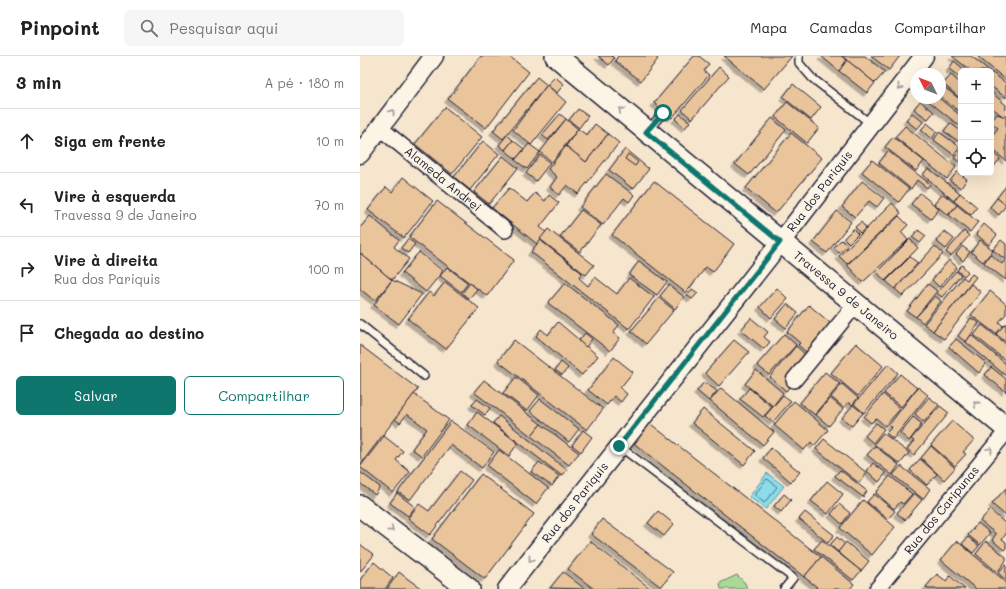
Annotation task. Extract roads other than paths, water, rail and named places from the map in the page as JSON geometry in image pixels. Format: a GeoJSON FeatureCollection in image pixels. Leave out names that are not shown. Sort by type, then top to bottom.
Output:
{"type":"FeatureCollection","features":[{"type":"Feature","properties":{"kind":"main road","name":"Travessa 9 de Janeiro"},"geometry":{"type":"LineString","coordinates":[[556,56],[646,132],[1006,428]]}},
{"type":"Feature","properties":{"kind":"main road"},"geometry":{"type":"LineString","coordinates":[[360,506],[469,589]]}},
{"type":"Feature","properties":{"kind":"street"},"geometry":{"type":"LineString","coordinates":[[360,154],[434,56]]}},
{"type":"Feature","properties":{"kind":"street","name":"Rua dos Pariquis"},"geometry":{"type":"LineString","coordinates":[[507,589],[780,242],[919,59]]}},
{"type":"Feature","properties":{"kind":"street","name":"Alameda Andrei"},"geometry":{"type":"LineString","coordinates":[[380,128],[505,230]]}},
{"type":"Feature","properties":{"kind":"street"},"geometry":{"type":"LineString","coordinates":[[794,380],[856,304]]}},
{"type":"Feature","properties":{"kind":"street","name":"Rua dos Caripunas"},"geometry":{"type":"LineString","coordinates":[[877,589],[1006,432]]}},
{"type":"Feature","properties":{"kind":"lane"},"geometry":{"type":"LineString","coordinates":[[799,56],[799,63],[812,78],[871,124]]}},
{"type":"Feature","properties":{"kind":"lane"},"geometry":{"type":"LineString","coordinates":[[646,132],[663,113]]}},
{"type":"Feature","properties":{"kind":"lane"},"geometry":{"type":"LineString","coordinates":[[360,324],[424,376]]}},
{"type":"Feature","properties":{"kind":"lane"},"geometry":{"type":"LineString","coordinates":[[619,446],[793,578],[784,589]]}},
{"type":"Feature","properties":{"kind":"water"},"geometry":{"type":"Polygon","coordinates":[[[767,473],[784,486],[766,509],[749,497],[767,473]]]}}]}
